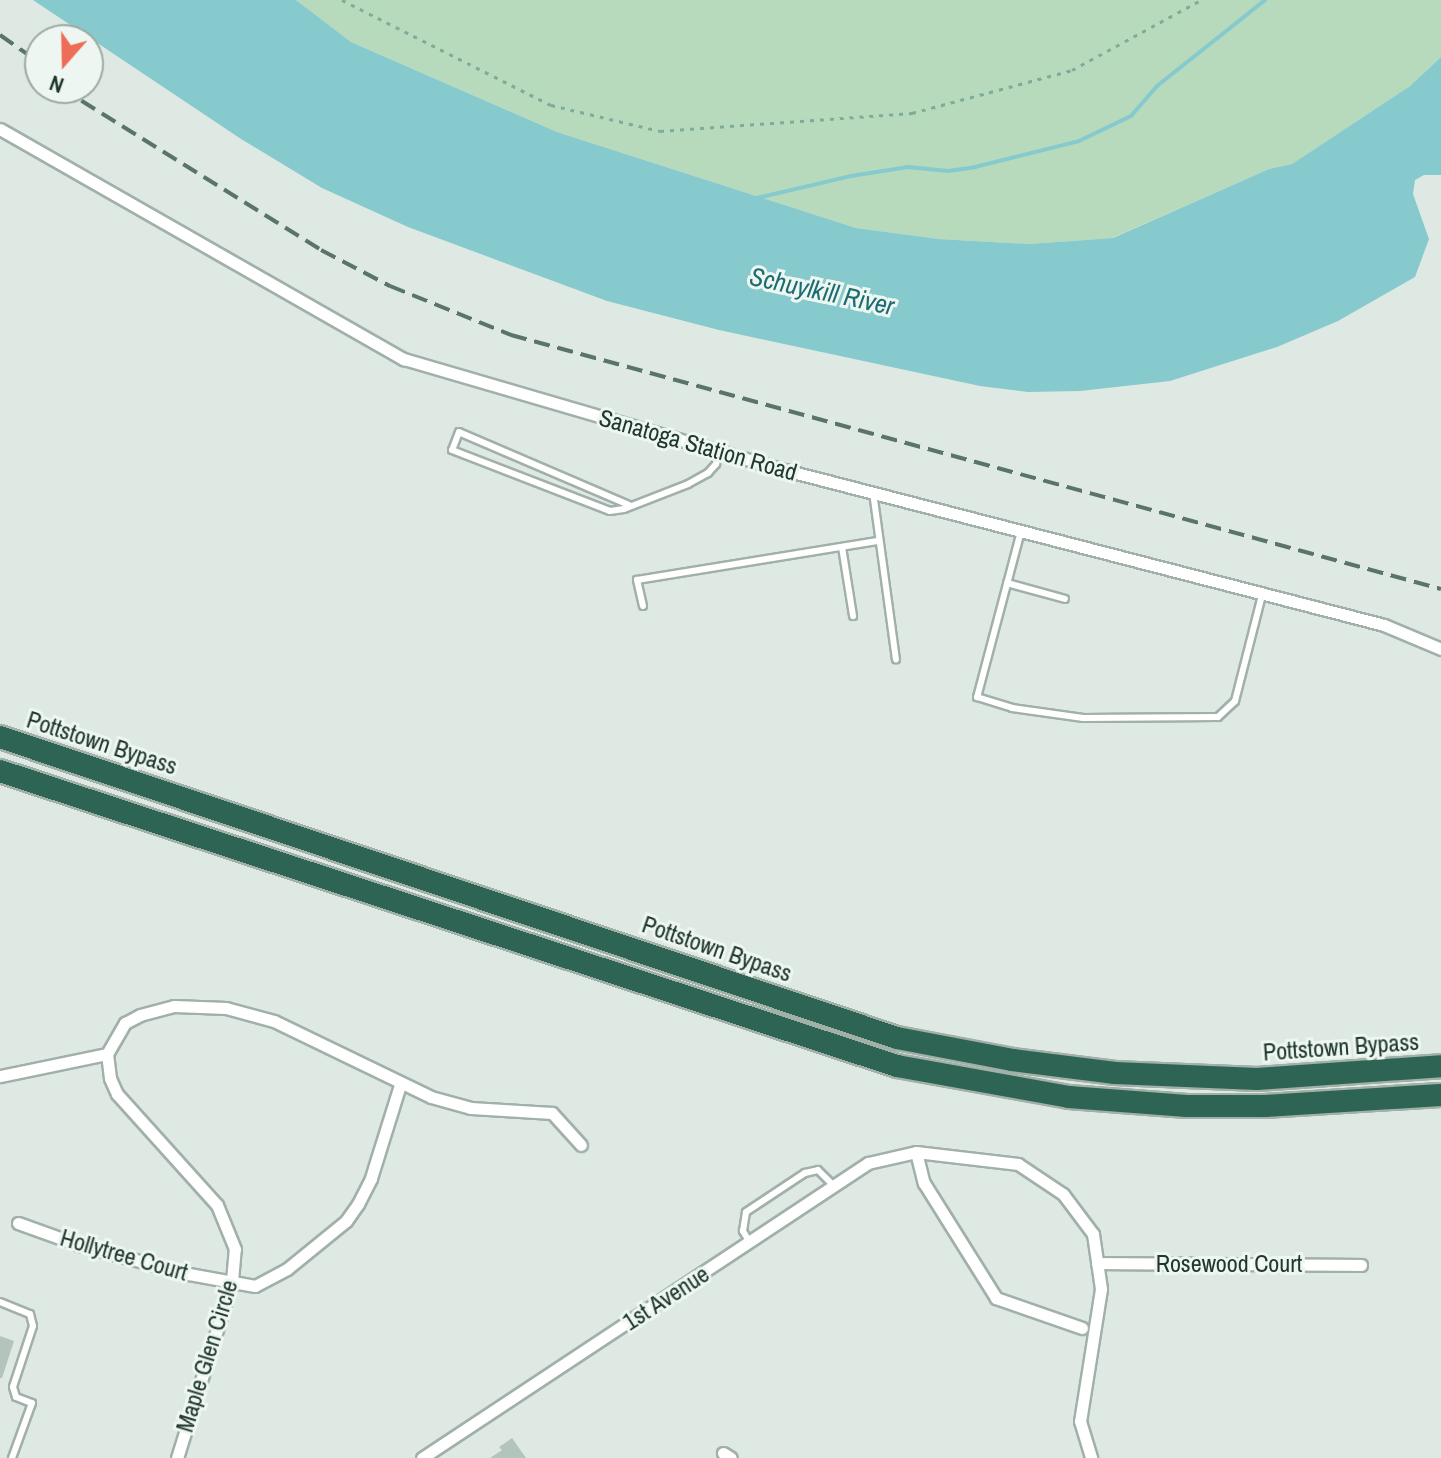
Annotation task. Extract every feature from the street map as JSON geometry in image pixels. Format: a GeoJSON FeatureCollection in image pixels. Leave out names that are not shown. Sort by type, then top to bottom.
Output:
{"type":"FeatureCollection","features":[{"type":"Feature","properties":{"kind":"highway","name":"Pottstown Bypass"},"geometry":{"type":"LineString","coordinates":[[0,737],[897,1038],[1012,1060],[1115,1073],[1257,1079],[1441,1066]]}},
{"type":"Feature","properties":{"kind":"highway"},"geometry":{"type":"LineString","coordinates":[[0,771],[897,1066],[1069,1097],[1187,1106],[1265,1106],[1441,1095]]}},
{"type":"Feature","properties":{"kind":"street","name":"Sanatoga Station Road"},"geometry":{"type":"LineString","coordinates":[[0,129],[404,359],[720,451],[1384,625],[1441,649]]}},
{"type":"Feature","properties":{"kind":"street"},"geometry":{"type":"LineString","coordinates":[[0,1076],[107,1054],[125,1023],[140,1015],[174,1006],[226,1008],[274,1021],[400,1085],[471,1108],[552,1113],[581,1145]]}},
{"type":"Feature","properties":{"kind":"street","name":"Maple Glen Circle"},"geometry":{"type":"LineString","coordinates":[[107,1054],[110,1078],[124,1103],[217,1205],[235,1249],[232,1281],[177,1458]]}},
{"type":"Feature","properties":{"kind":"street","name":"Hollytree Court"},"geometry":{"type":"LineString","coordinates":[[18,1223],[79,1245],[189,1274],[255,1286],[287,1269],[346,1221],[371,1178],[400,1085]]}},
{"type":"Feature","properties":{"kind":"street"},"geometry":{"type":"LineString","coordinates":[[916,1152],[924,1183],[996,1298],[1082,1328]]}},
{"type":"Feature","properties":{"kind":"street","name":"1st Avenue"},"geometry":{"type":"LineString","coordinates":[[422,1458],[868,1163],[916,1152],[1018,1164],[1063,1194],[1093,1234],[1101,1289],[1080,1421],[1091,1458]]}},
{"type":"Feature","properties":{"kind":"street","name":"Rosewood Court"},"geometry":{"type":"LineString","coordinates":[[1097,1263],[1361,1265]]}},
{"type":"Feature","properties":{"kind":"lane"},"geometry":{"type":"LineString","coordinates":[[629,505],[459,432],[452,450],[599,509],[617,511],[708,473],[716,464],[720,451]]}},
{"type":"Feature","properties":{"kind":"lane"},"geometry":{"type":"LineString","coordinates":[[873,492],[896,659]]}},
{"type":"Feature","properties":{"kind":"lane"},"geometry":{"type":"LineString","coordinates":[[1021,531],[977,697],[1048,716],[1131,720],[1166,716],[1218,717],[1235,701],[1263,594]]}},
{"type":"Feature","properties":{"kind":"lane"},"geometry":{"type":"LineString","coordinates":[[643,606],[637,580],[879,541]]}},
{"type":"Feature","properties":{"kind":"lane"},"geometry":{"type":"LineString","coordinates":[[842,547],[853,616]]}},
{"type":"Feature","properties":{"kind":"lane"},"geometry":{"type":"LineString","coordinates":[[1007,583],[1065,599]]}},
{"type":"Feature","properties":{"kind":"lane"},"geometry":{"type":"LineString","coordinates":[[750,1242],[743,1231],[746,1212],[805,1173],[818,1170],[833,1185]]}},
{"type":"Feature","properties":{"kind":"lane"},"geometry":{"type":"LineString","coordinates":[[0,1302],[30,1314],[33,1326],[13,1387],[16,1397],[32,1403],[12,1458]]}},
{"type":"Feature","properties":{"kind":"path"},"geometry":{"type":"LineString","coordinates":[[342,0],[551,105],[660,131],[912,113],[1072,70],[1201,0]]}},
{"type":"Feature","properties":{"kind":"green space"},"geometry":{"type":"Polygon","coordinates":[[[296,0],[1441,0],[1441,57],[1410,86],[1292,164],[1269,169],[1112,238],[1029,244],[939,239],[856,228],[557,132],[351,42],[296,0]]]}},
{"type":"Feature","properties":{"kind":"water","name":"Schuylkill River"},"geometry":{"type":"Polygon","coordinates":[[[33,0],[296,0],[351,42],[557,132],[856,228],[939,239],[1029,244],[1113,238],[1269,169],[1292,164],[1410,86],[1441,57],[1441,175],[1424,175],[1415,180],[1413,194],[1429,239],[1415,277],[1338,321],[1277,347],[1170,381],[1080,391],[1028,392],[980,386],[719,330],[607,301],[408,227],[322,188],[241,139],[104,47],[104,24],[69,24],[33,0]]]}},
{"type":"Feature","properties":{"kind":"building"},"geometry":{"type":"Polygon","coordinates":[[[0,1336],[14,1341],[2,1378],[0,1378],[0,1336]]]}},
{"type":"Feature","properties":{"kind":"building"},"geometry":{"type":"Polygon","coordinates":[[[512,1438],[526,1458],[490,1458],[502,1450],[499,1447],[512,1438]]]}},
{"type":"Feature","properties":{"kind":"waterway"},"geometry":{"type":"LineString","coordinates":[[757,198],[851,176],[908,167],[948,171],[975,167],[1079,141],[1131,116],[1157,86],[1265,0]]}},
{"type":"Feature","properties":{"kind":"railway"},"geometry":{"type":"LineString","coordinates":[[0,35],[24,52]]}},
{"type":"Feature","properties":{"kind":"railway"},"geometry":{"type":"LineString","coordinates":[[87,104],[321,250],[390,286],[511,335],[1441,589]]}}]}
